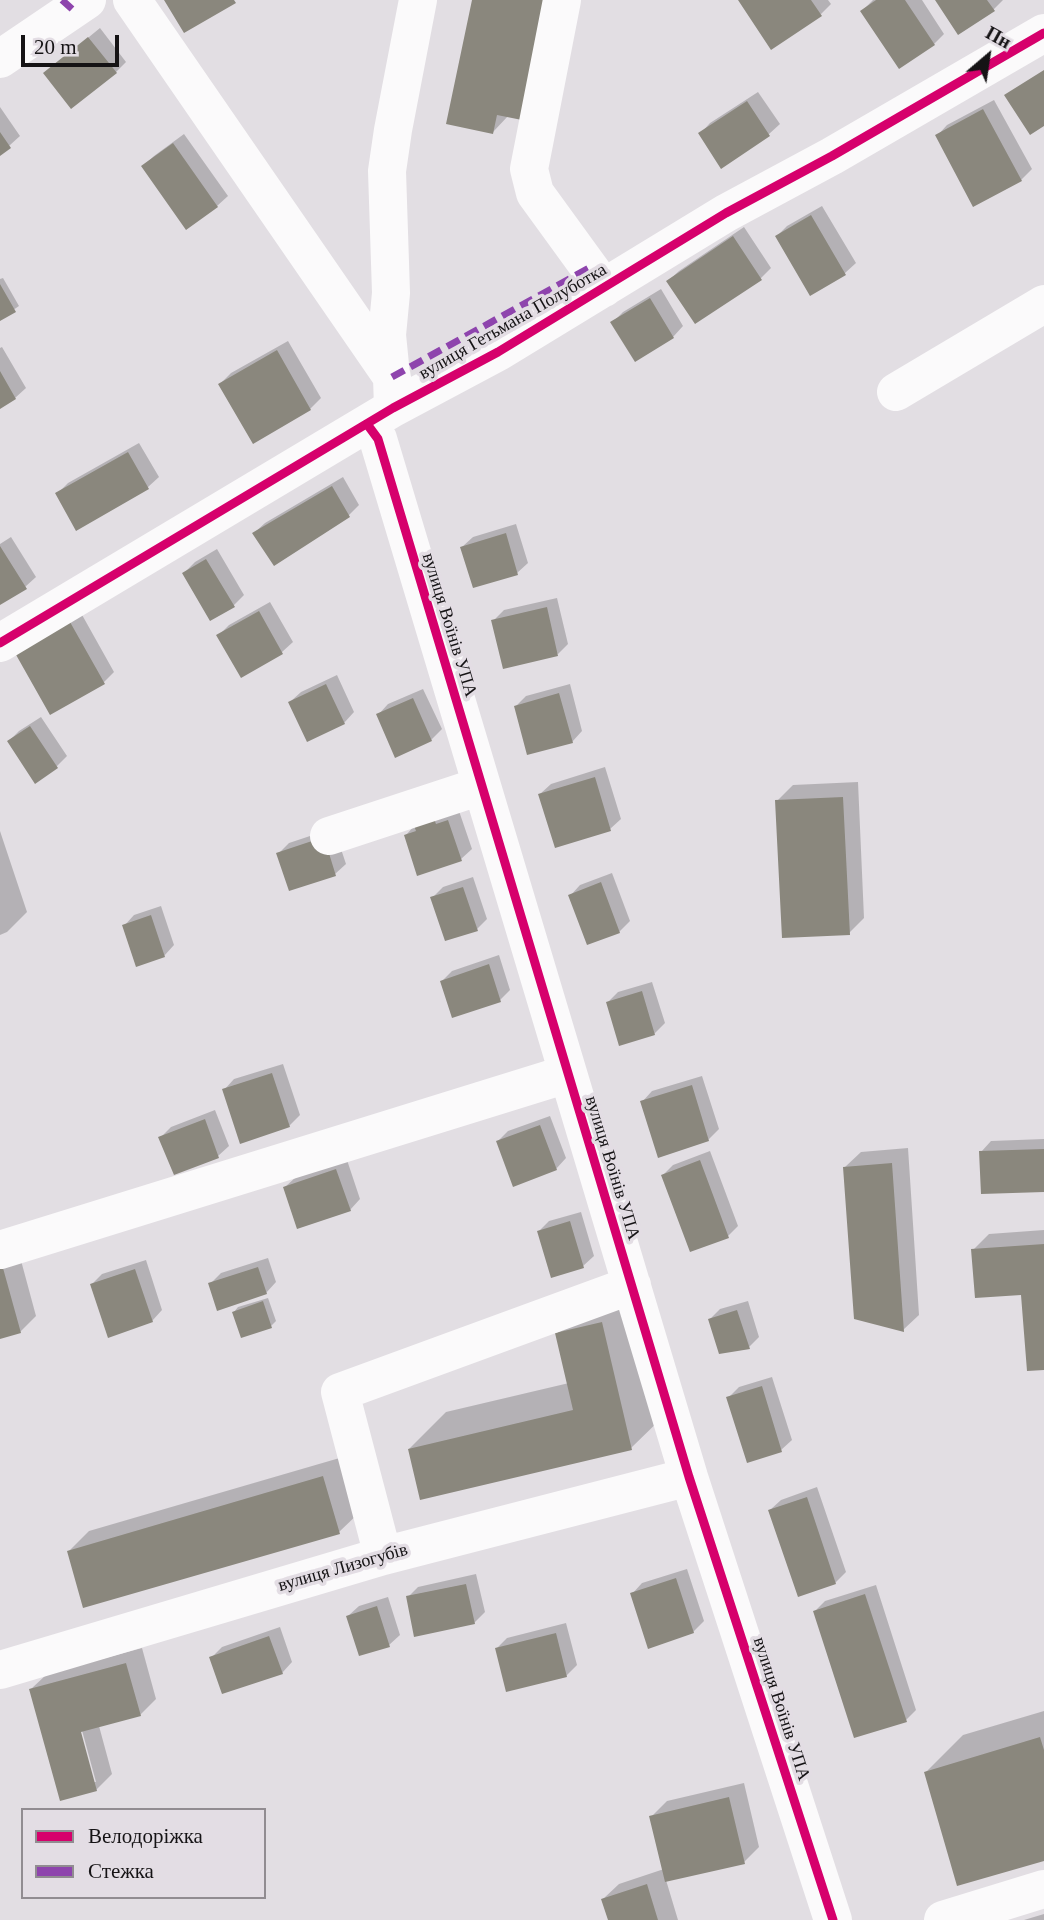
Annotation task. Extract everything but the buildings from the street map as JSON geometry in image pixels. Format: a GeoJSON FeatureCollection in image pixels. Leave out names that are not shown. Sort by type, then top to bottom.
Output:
{"type":"FeatureCollection","features":[{"type":"Feature","properties":{"kind":"street"},"geometry":{"type":"LineString","coordinates":[[0,59],[87,0]]}},
{"type":"Feature","properties":{"kind":"street","name":"вулиця Воїнів УПА"},"geometry":{"type":"LineString","coordinates":[[132,0],[384,403],[378,439],[689,1476],[833,1920]]}},
{"type":"Feature","properties":{"kind":"street"},"geometry":{"type":"LineString","coordinates":[[384,403],[391,293],[387,171],[418,0]]}},
{"type":"Feature","properties":{"kind":"street"},"geometry":{"type":"LineString","coordinates":[[562,0],[529,169],[535,193],[604,288]]}},
{"type":"Feature","properties":{"kind":"street","name":"вулиця Гетьмана Полуботка"},"geometry":{"type":"LineString","coordinates":[[0,643],[384,403],[498,352],[726,213],[832,156],[1044,33]]}},
{"type":"Feature","properties":{"kind":"street"},"geometry":{"type":"LineString","coordinates":[[896,391],[1044,304]]}},
{"type":"Feature","properties":{"kind":"street"},"geometry":{"type":"LineString","coordinates":[[329,835],[481,786]]}},
{"type":"Feature","properties":{"kind":"street"},"geometry":{"type":"LineString","coordinates":[[0,1250],[567,1074]]}},
{"type":"Feature","properties":{"kind":"street"},"geometry":{"type":"LineString","coordinates":[[383,1556],[340,1392],[632,1285]]}},
{"type":"Feature","properties":{"kind":"street","name":"вулиця Лизогубів"},"geometry":{"type":"LineString","coordinates":[[0,1670],[383,1556],[689,1476]]}},
{"type":"Feature","properties":{"kind":"street"},"geometry":{"type":"LineString","coordinates":[[943,1920],[1044,1889]]}},
{"type":"Feature","properties":{"kind":"marked path"},"geometry":{"type":"LineString","coordinates":[[62,0],[72,9]]}},
{"type":"Feature","properties":{"kind":"marked path"},"geometry":{"type":"LineString","coordinates":[[392,377],[591,267]]}},
{"type":"Feature","properties":{"kind":"cycle path"},"geometry":{"type":"LineString","coordinates":[[0,643],[393,408],[498,352],[726,213],[832,156],[1044,33]]}},
{"type":"Feature","properties":{"kind":"cycle path"},"geometry":{"type":"LineString","coordinates":[[367,424],[378,439],[689,1477],[833,1920]]}}]}
